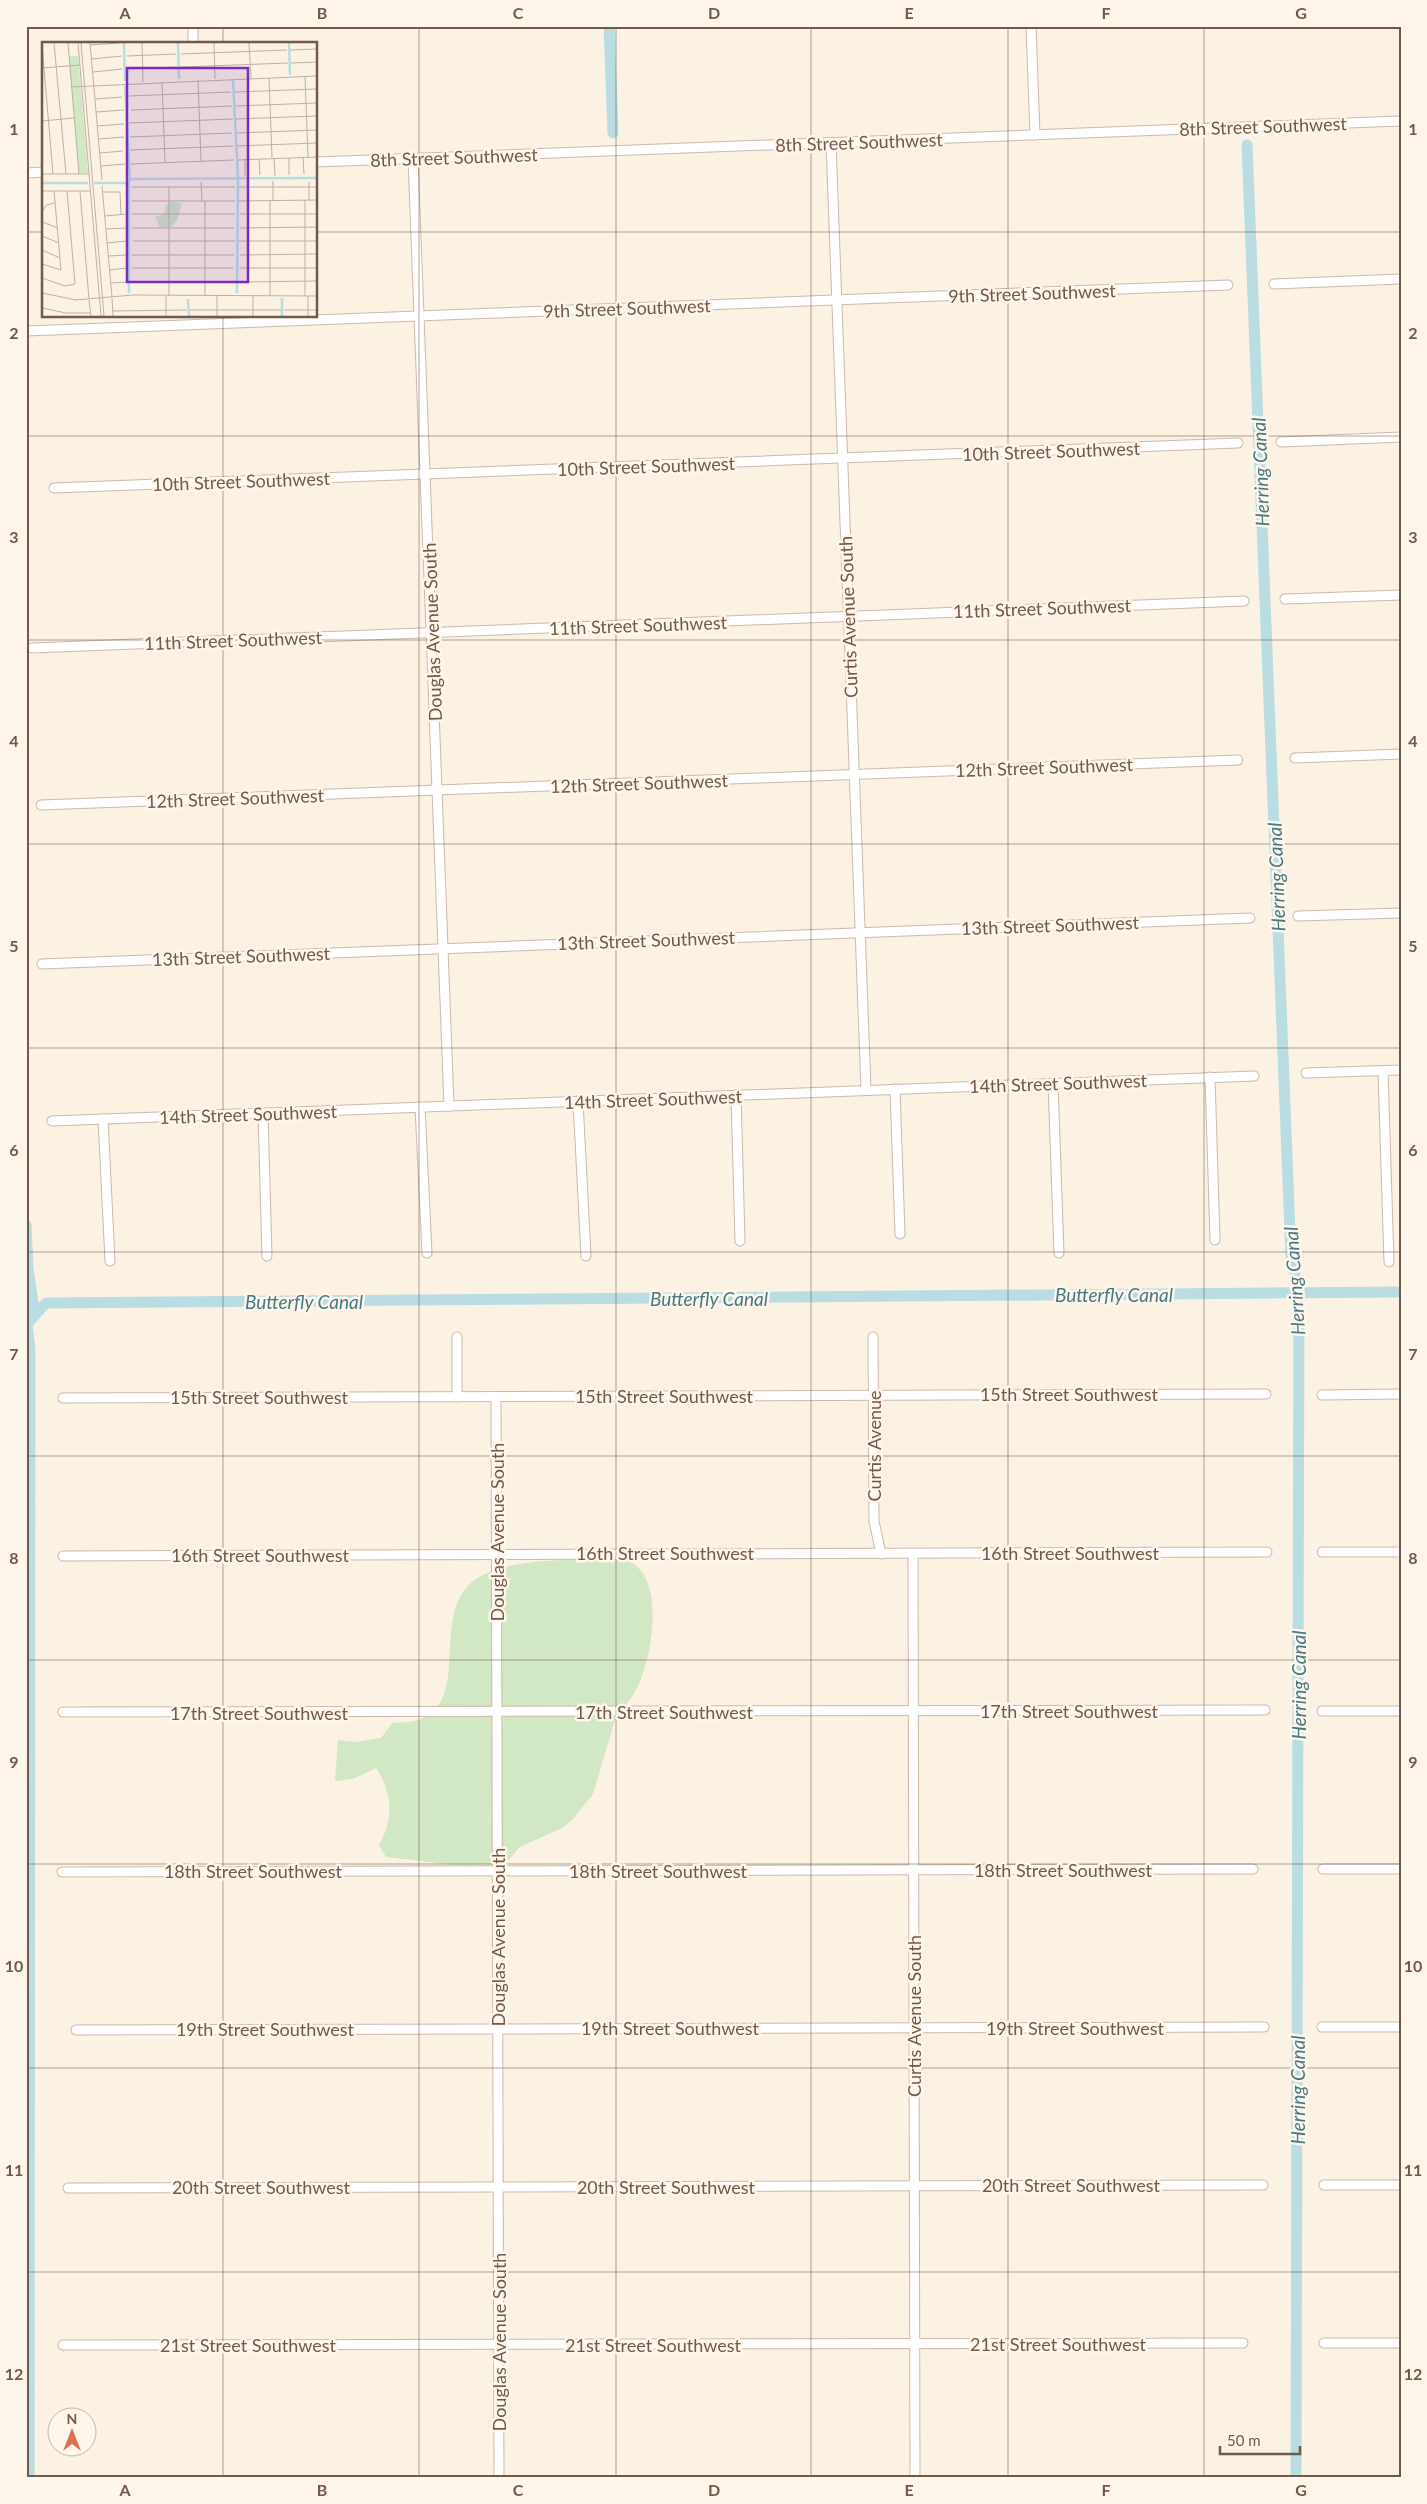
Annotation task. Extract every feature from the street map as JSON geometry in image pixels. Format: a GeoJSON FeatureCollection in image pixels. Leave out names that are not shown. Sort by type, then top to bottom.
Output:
{"type":"FeatureCollection","features":[{"type":"Feature","properties":{"kind":"street"},"geometry":{"type":"LineString","coordinates":[[193,26],[193,42]]}},
{"type":"Feature","properties":{"kind":"street"},"geometry":{"type":"LineString","coordinates":[[1032,26],[1035,135]]}},
{"type":"Feature","properties":{"kind":"street","name":"8th Street Southwest"},"geometry":{"type":"LineString","coordinates":[[318,162],[1401,121]]}},
{"type":"Feature","properties":{"kind":"street","name":"Curtis Avenue South"},"geometry":{"type":"LineString","coordinates":[[831,143],[866,1090]]}},
{"type":"Feature","properties":{"kind":"street","name":"Douglas Avenue South"},"geometry":{"type":"LineString","coordinates":[[413,158],[449,1106]]}},
{"type":"Feature","properties":{"kind":"street"},"geometry":{"type":"LineString","coordinates":[[26,173],[42,172]]}},
{"type":"Feature","properties":{"kind":"street"},"geometry":{"type":"LineString","coordinates":[[1274,284],[1401,279]]}},
{"type":"Feature","properties":{"kind":"street","name":"9th Street Southwest"},"geometry":{"type":"LineString","coordinates":[[26,331],[1228,285]]}},
{"type":"Feature","properties":{"kind":"street"},"geometry":{"type":"LineString","coordinates":[[1281,442],[1401,437]]}},
{"type":"Feature","properties":{"kind":"street","name":"10th Street Southwest"},"geometry":{"type":"LineString","coordinates":[[54,488],[1238,443]]}},
{"type":"Feature","properties":{"kind":"street"},"geometry":{"type":"LineString","coordinates":[[1285,599],[1401,595]]}},
{"type":"Feature","properties":{"kind":"street","name":"11th Street Southwest"},"geometry":{"type":"LineString","coordinates":[[32,648],[1244,601]]}},
{"type":"Feature","properties":{"kind":"street"},"geometry":{"type":"LineString","coordinates":[[1295,758],[1401,754]]}},
{"type":"Feature","properties":{"kind":"street","name":"12th Street Southwest"},"geometry":{"type":"LineString","coordinates":[[41,805],[1238,760]]}},
{"type":"Feature","properties":{"kind":"street"},"geometry":{"type":"LineString","coordinates":[[1298,916],[1401,912]]}},
{"type":"Feature","properties":{"kind":"street","name":"13th Street Southwest"},"geometry":{"type":"LineString","coordinates":[[42,964],[443,947],[1250,918]]}},
{"type":"Feature","properties":{"kind":"street"},"geometry":{"type":"LineString","coordinates":[[1306,1073],[1401,1070]]}},
{"type":"Feature","properties":{"kind":"street"},"geometry":{"type":"LineString","coordinates":[[1383,1071],[1389,1262]]}},
{"type":"Feature","properties":{"kind":"street","name":"14th Street Southwest"},"geometry":{"type":"LineString","coordinates":[[52,1121],[1254,1076]]}},
{"type":"Feature","properties":{"kind":"street"},"geometry":{"type":"LineString","coordinates":[[1210,1077],[1215,1240]]}},
{"type":"Feature","properties":{"kind":"street"},"geometry":{"type":"LineString","coordinates":[[1053,1083],[1059,1253]]}},
{"type":"Feature","properties":{"kind":"street"},"geometry":{"type":"LineString","coordinates":[[895,1089],[900,1234]]}},
{"type":"Feature","properties":{"kind":"street"},"geometry":{"type":"LineString","coordinates":[[736,1095],[740,1241]]}},
{"type":"Feature","properties":{"kind":"street"},"geometry":{"type":"LineString","coordinates":[[578,1102],[586,1256]]}},
{"type":"Feature","properties":{"kind":"street"},"geometry":{"type":"LineString","coordinates":[[420,1107],[427,1253]]}},
{"type":"Feature","properties":{"kind":"street"},"geometry":{"type":"LineString","coordinates":[[263,1113],[268,1256]]}},
{"type":"Feature","properties":{"kind":"street"},"geometry":{"type":"LineString","coordinates":[[103,1120],[110,1261]]}},
{"type":"Feature","properties":{"kind":"street"},"geometry":{"type":"LineString","coordinates":[[457,1337],[457,1397]]}},
{"type":"Feature","properties":{"kind":"street","name":"Curtis Avenue"},"geometry":{"type":"LineString","coordinates":[[873,1337],[874,1521],[881,1554]]}},
{"type":"Feature","properties":{"kind":"street","name":"15th Street Southwest"},"geometry":{"type":"LineString","coordinates":[[63,1398],[1266,1394]]}},
{"type":"Feature","properties":{"kind":"street"},"geometry":{"type":"LineString","coordinates":[[1322,1395],[1401,1394]]}},
{"type":"Feature","properties":{"kind":"street","name":"Douglas Avenue South"},"geometry":{"type":"LineString","coordinates":[[496,1397],[499,2478]]}},
{"type":"Feature","properties":{"kind":"street","name":"16th Street Southwest"},"geometry":{"type":"LineString","coordinates":[[63,1556],[1266,1552]]}},
{"type":"Feature","properties":{"kind":"street"},"geometry":{"type":"LineString","coordinates":[[1322,1552],[1401,1552]]}},
{"type":"Feature","properties":{"kind":"street","name":"Curtis Avenue South"},"geometry":{"type":"LineString","coordinates":[[913,1554],[915,2478]]}},
{"type":"Feature","properties":{"kind":"street","name":"17th Street Southwest"},"geometry":{"type":"LineString","coordinates":[[63,1712],[1265,1710]]}},
{"type":"Feature","properties":{"kind":"street"},"geometry":{"type":"LineString","coordinates":[[1322,1711],[1401,1711]]}},
{"type":"Feature","properties":{"kind":"street","name":"18th Street Southwest"},"geometry":{"type":"LineString","coordinates":[[62,1872],[1253,1869]]}},
{"type":"Feature","properties":{"kind":"street"},"geometry":{"type":"LineString","coordinates":[[1323,1869],[1401,1869]]}},
{"type":"Feature","properties":{"kind":"street","name":"19th Street Southwest"},"geometry":{"type":"LineString","coordinates":[[76,2030],[1264,2027]]}},
{"type":"Feature","properties":{"kind":"street"},"geometry":{"type":"LineString","coordinates":[[1322,2027],[1401,2027]]}},
{"type":"Feature","properties":{"kind":"street","name":"20th Street Southwest"},"geometry":{"type":"LineString","coordinates":[[68,2188],[1263,2185]]}},
{"type":"Feature","properties":{"kind":"street"},"geometry":{"type":"LineString","coordinates":[[1324,2185],[1401,2185]]}},
{"type":"Feature","properties":{"kind":"street","name":"21st Street Southwest"},"geometry":{"type":"LineString","coordinates":[[63,2345],[1243,2343]]}},
{"type":"Feature","properties":{"kind":"street"},"geometry":{"type":"LineString","coordinates":[[1324,2343],[1401,2343]]}},
{"type":"Feature","properties":{"kind":"green space"},"geometry":{"type":"Polygon","coordinates":[[[576,1559],[622,1559],[637,1567],[647,1580],[652,1599],[651,1642],[646,1663],[633,1695],[614,1723],[593,1794],[573,1819],[562,1828],[520,1847],[505,1864],[455,1865],[386,1857],[379,1845],[389,1816],[390,1806],[386,1787],[376,1768],[353,1779],[335,1781],[338,1740],[356,1742],[381,1738],[392,1723],[415,1721],[433,1712],[443,1698],[448,1680],[453,1617],[460,1598],[472,1582],[482,1575],[508,1566],[576,1559]]]}},
{"type":"Feature","properties":{"kind":"waterway"},"geometry":{"type":"LineString","coordinates":[[609,26],[613,133]]}},
{"type":"Feature","properties":{"kind":"waterway","name":"Herring Canal"},"geometry":{"type":"LineString","coordinates":[[1247,145],[1291,1257],[1299,1292],[1296,2478]]}},
{"type":"Feature","properties":{"kind":"waterway"},"geometry":{"type":"LineString","coordinates":[[26,1225],[28,1269],[35,1315]]}},
{"type":"Feature","properties":{"kind":"waterway","name":"Butterfly Canal"},"geometry":{"type":"LineString","coordinates":[[26,1325],[46,1303],[1401,1292]]}},
{"type":"Feature","properties":{"kind":"waterway"},"geometry":{"type":"LineString","coordinates":[[27,1325],[30,1349],[29,2478]]}}]}
